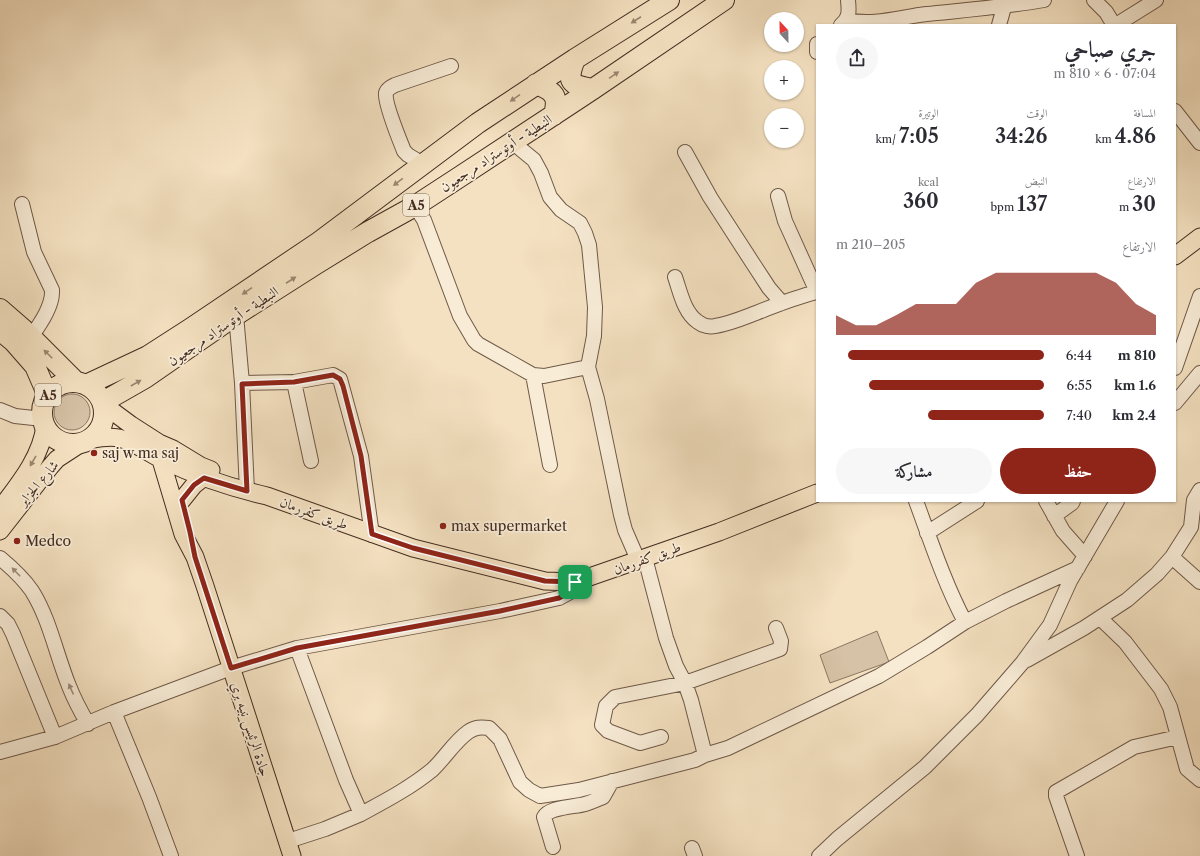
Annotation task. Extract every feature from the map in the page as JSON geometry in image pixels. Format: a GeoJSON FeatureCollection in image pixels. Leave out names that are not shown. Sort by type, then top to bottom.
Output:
{"type":"FeatureCollection","features":[{"type":"Feature","properties":{"kind":"highway","name":"النبطية - أوتوستراد مرجعيون"},"geometry":{"type":"LineString","coordinates":[[81,383],[148,356],[178,337],[319,242],[478,123],[575,59],[670,0]]}},
{"type":"Feature","properties":{"kind":"highway","name":"النبطية - أوتوستراد مرجعيون"},"geometry":{"type":"LineString","coordinates":[[103,403],[150,374],[236,315],[368,232],[415,206],[593,89],[724,0]]}},
{"type":"Feature","properties":{"kind":"highway"},"geometry":{"type":"LineString","coordinates":[[575,59],[570,72],[570,78],[579,86],[593,89]]}},
{"type":"Feature","properties":{"kind":"highway"},"geometry":{"type":"LineString","coordinates":[[536,84],[548,89],[556,99],[554,115]]}},
{"type":"Feature","properties":{"kind":"highway","name":"A5"},"geometry":{"type":"LineString","coordinates":[[0,309],[81,383],[99,395],[103,403]]}},
{"type":"Feature","properties":{"kind":"highway","name":"A5"},"geometry":{"type":"LineString","coordinates":[[0,330],[14,342],[35,366],[48,396]]}},
{"type":"Feature","properties":{"kind":"highway","name":"A5"},"geometry":{"type":"LineString","coordinates":[[81,383],[65,383],[55,388],[48,396],[43,407],[44,422],[51,434],[60,441],[71,444],[86,441]]}},
{"type":"Feature","properties":{"kind":"highway"},"geometry":{"type":"LineString","coordinates":[[86,441],[99,431],[104,418],[103,403]]}},
{"type":"Feature","properties":{"kind":"main road"},"geometry":{"type":"LineString","coordinates":[[1176,255],[1200,237]]}},
{"type":"Feature","properties":{"kind":"main road"},"geometry":{"type":"LineString","coordinates":[[103,403],[167,454],[204,478],[247,487]]}},
{"type":"Feature","properties":{"kind":"main road","name":"شارع الجزاير"},"geometry":{"type":"LineString","coordinates":[[0,508],[12,493],[36,455],[44,437],[44,422]]}},
{"type":"Feature","properties":{"kind":"main road"},"geometry":{"type":"LineString","coordinates":[[86,441],[102,437],[120,439],[201,466],[247,487]]}},
{"type":"Feature","properties":{"kind":"main road","name":"شارع الجزاير"},"geometry":{"type":"LineString","coordinates":[[0,531],[57,459],[86,441]]}},
{"type":"Feature","properties":{"kind":"main road"},"geometry":{"type":"LineString","coordinates":[[167,454],[182,500],[195,557]]}},
{"type":"Feature","properties":{"kind":"main road"},"geometry":{"type":"LineString","coordinates":[[167,454],[183,534],[195,557]]}},
{"type":"Feature","properties":{"kind":"main road"},"geometry":{"type":"LineString","coordinates":[[182,500],[194,485],[204,478]]}},
{"type":"Feature","properties":{"kind":"main road","name":"طريق كفررمان"},"geometry":{"type":"LineString","coordinates":[[247,487],[267,496],[413,548],[545,581],[575,582],[719,532],[816,493]]}},
{"type":"Feature","properties":{"kind":"main road","name":"جادة الرئيس نبيه بري"},"geometry":{"type":"LineString","coordinates":[[195,557],[290,849]]}},
{"type":"Feature","properties":{"kind":"street"},"geometry":{"type":"LineString","coordinates":[[844,22],[849,15],[848,0]]}},
{"type":"Feature","properties":{"kind":"street"},"geometry":{"type":"LineString","coordinates":[[844,22],[911,21],[1044,0]]}},
{"type":"Feature","properties":{"kind":"street"},"geometry":{"type":"LineString","coordinates":[[1094,0],[1106,12],[1114,24]]}},
{"type":"Feature","properties":{"kind":"street"},"geometry":{"type":"LineString","coordinates":[[1117,24],[1156,0]]}},
{"type":"Feature","properties":{"kind":"street"},"geometry":{"type":"LineString","coordinates":[[999,24],[1004,7]]}},
{"type":"Feature","properties":{"kind":"street"},"geometry":{"type":"LineString","coordinates":[[423,164],[404,151],[387,103],[386,92],[389,88],[395,85],[451,66]]}},
{"type":"Feature","properties":{"kind":"street"},"geometry":{"type":"LineString","coordinates":[[1176,112],[1200,144]]}},
{"type":"Feature","properties":{"kind":"street"},"geometry":{"type":"LineString","coordinates":[[512,142],[534,160],[541,173],[550,197],[561,210],[580,223],[585,233],[588,245],[595,307],[594,336],[588,367],[597,399],[621,515],[625,530],[642,559],[666,638],[676,666],[685,683],[705,755]]}},
{"type":"Feature","properties":{"kind":"street"},"geometry":{"type":"LineString","coordinates":[[684,152],[710,197],[752,262],[769,288],[782,303]]}},
{"type":"Feature","properties":{"kind":"street"},"geometry":{"type":"LineString","coordinates":[[778,196],[785,221],[816,290]]}},
{"type":"Feature","properties":{"kind":"street"},"geometry":{"type":"LineString","coordinates":[[22,204],[34,252],[51,285],[53,295],[41,323],[32,337]]}},
{"type":"Feature","properties":{"kind":"street"},"geometry":{"type":"LineString","coordinates":[[415,206],[424,220],[460,316],[474,340],[484,348],[533,375],[544,376],[588,367]]}},
{"type":"Feature","properties":{"kind":"street"},"geometry":{"type":"LineString","coordinates":[[675,277],[685,306],[692,317],[705,326],[715,326],[738,320],[782,303],[816,292]]}},
{"type":"Feature","properties":{"kind":"street"},"geometry":{"type":"LineString","coordinates":[[1176,362],[1178,349],[1195,324],[1200,296]]}},
{"type":"Feature","properties":{"kind":"street"},"geometry":{"type":"LineString","coordinates":[[236,315],[242,384],[247,487]]}},
{"type":"Feature","properties":{"kind":"street"},"geometry":{"type":"LineString","coordinates":[[1176,402],[1200,373]]}},
{"type":"Feature","properties":{"kind":"street"},"geometry":{"type":"LineString","coordinates":[[242,384],[294,382],[333,375],[340,379],[361,456],[372,534]]}},
{"type":"Feature","properties":{"kind":"street"},"geometry":{"type":"LineString","coordinates":[[533,375],[550,465]]}},
{"type":"Feature","properties":{"kind":"street"},"geometry":{"type":"LineString","coordinates":[[294,382],[311,461]]}},
{"type":"Feature","properties":{"kind":"street"},"geometry":{"type":"LineString","coordinates":[[0,410],[15,416],[44,422]]}},
{"type":"Feature","properties":{"kind":"street"},"geometry":{"type":"LineString","coordinates":[[1023,662],[1100,618],[1127,600],[1157,574],[1172,557],[1191,527],[1194,500],[1200,490]]}},
{"type":"Feature","properties":{"kind":"street"},"geometry":{"type":"LineString","coordinates":[[916,502],[958,609],[965,622]]}},
{"type":"Feature","properties":{"kind":"street"},"geometry":{"type":"LineString","coordinates":[[928,533],[975,502]]}},
{"type":"Feature","properties":{"kind":"street"},"geometry":{"type":"LineString","coordinates":[[1047,502],[1063,531],[1085,556]]}},
{"type":"Feature","properties":{"kind":"street"},"geometry":{"type":"LineString","coordinates":[[1054,516],[1072,502]]}},
{"type":"Feature","properties":{"kind":"street"},"geometry":{"type":"LineString","coordinates":[[819,856],[837,839],[926,767],[977,715],[1023,662],[1050,625],[1078,568],[1115,502]]}},
{"type":"Feature","properties":{"kind":"street"},"geometry":{"type":"LineString","coordinates":[[1172,557],[1200,582]]}},
{"type":"Feature","properties":{"kind":"street"},"geometry":{"type":"LineString","coordinates":[[0,558],[19,575],[32,592],[48,623],[69,686],[88,724]]}},
{"type":"Feature","properties":{"kind":"street"},"geometry":{"type":"LineString","coordinates":[[290,849],[326,829],[361,814],[410,787],[433,768],[469,732],[478,727],[489,728],[500,739],[520,782],[529,790],[540,796],[578,790],[695,760],[705,755],[728,748],[879,676],[965,622],[1006,601],[1078,568]]}},
{"type":"Feature","properties":{"kind":"street"},"geometry":{"type":"LineString","coordinates":[[0,752],[55,737],[114,712],[231,668],[297,648],[552,600],[570,592],[575,582]]}},
{"type":"Feature","properties":{"kind":"street"},"geometry":{"type":"LineString","coordinates":[[0,616],[8,624],[13,634],[55,737]]}},
{"type":"Feature","properties":{"kind":"street"},"geometry":{"type":"LineString","coordinates":[[1100,618],[1125,642],[1161,689],[1170,707],[1187,769],[1192,775],[1200,780]]}},
{"type":"Feature","properties":{"kind":"street"},"geometry":{"type":"LineString","coordinates":[[661,737],[640,743],[608,731],[602,725],[606,706],[615,696],[685,683],[780,649],[781,641],[776,628]]}},
{"type":"Feature","properties":{"kind":"street"},"geometry":{"type":"LineString","coordinates":[[297,648],[346,780],[361,814]]}},
{"type":"Feature","properties":{"kind":"street"},"geometry":{"type":"LineString","coordinates":[[114,712],[149,797],[170,856]]}},
{"type":"Feature","properties":{"kind":"street"},"geometry":{"type":"LineString","coordinates":[[1077,856],[1056,796],[1056,792],[1134,747],[1178,737]]}},
{"type":"Feature","properties":{"kind":"street"},"geometry":{"type":"LineString","coordinates":[[553,847],[544,817],[546,813],[584,804],[603,797],[612,781]]}},
{"type":"Feature","properties":{"kind":"shaded area"},"geometry":{"type":"Polygon","coordinates":[[[72,394],[82,397],[87,402],[90,412],[87,422],[82,427],[72,430],[62,427],[57,422],[54,412],[57,402],[62,397],[72,394]]]}},
{"type":"Feature","properties":{"kind":"shaded area"},"geometry":{"type":"Polygon","coordinates":[[[877,631],[889,662],[830,683],[820,655],[877,631]]]}},
{"type":"Feature","properties":{"kind":"place","name":"saj w ma saj"},"geometry":{"type":"Point","coordinates":[94,453]}},
{"type":"Feature","properties":{"kind":"place","name":"max supermarket"},"geometry":{"type":"Point","coordinates":[443,526]}},
{"type":"Feature","properties":{"kind":"place","name":"Medco"},"geometry":{"type":"Point","coordinates":[17,541]}},
{"type":"Feature","properties":{"kind":"route"},"geometry":{"type":"LineString","coordinates":[[333,375],[340,379],[343,386],[361,456],[372,534],[413,548],[545,581],[575,582],[570,592],[559,598],[536,604],[297,648],[231,668],[195,557],[182,500],[194,485],[204,478],[247,491],[242,384],[294,382],[333,375]]}}]}
